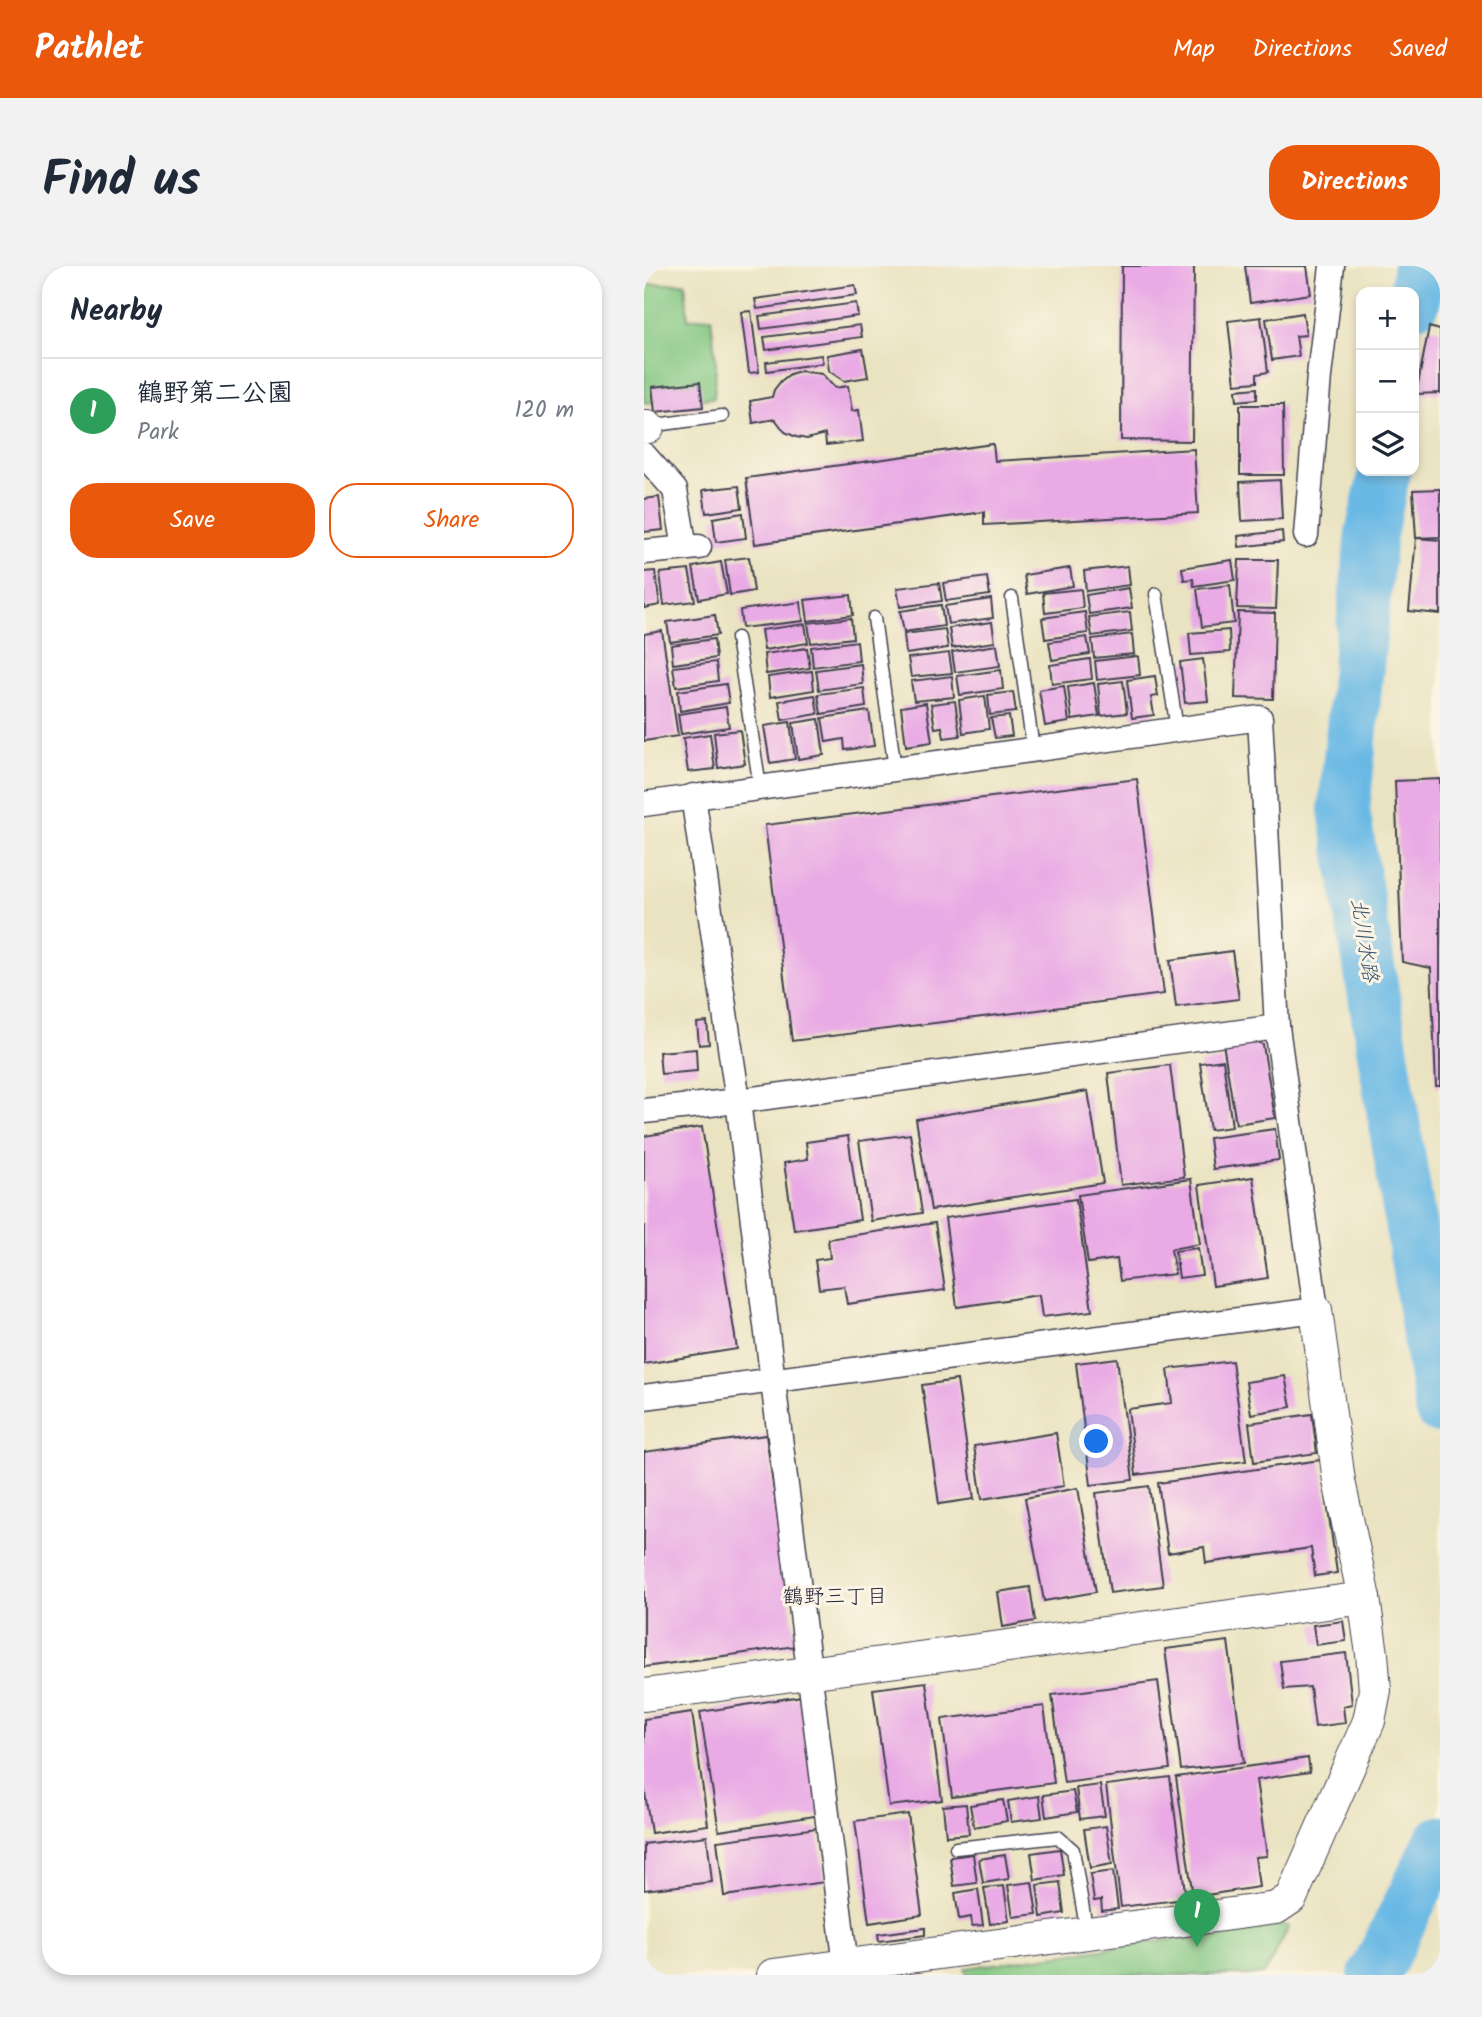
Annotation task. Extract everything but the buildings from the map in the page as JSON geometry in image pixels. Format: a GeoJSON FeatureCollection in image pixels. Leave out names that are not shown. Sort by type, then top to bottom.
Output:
{"type":"FeatureCollection","features":[{"type":"Feature","properties":{"kind":"street"},"geometry":{"type":"LineString","coordinates":[[1306,535],[1319,376],[1332,266]]}},
{"type":"Feature","properties":{"kind":"street"},"geometry":{"type":"LineString","coordinates":[[644,551],[692,547],[675,490],[645,436]]}},
{"type":"Feature","properties":{"kind":"street"},"geometry":{"type":"LineString","coordinates":[[644,804],[1260,718],[1277,1027],[1339,1481],[1364,1598],[1374,1690],[1369,1721],[1291,1898],[1276,1908],[773,1975]]}},
{"type":"Feature","properties":{"kind":"street"},"geometry":{"type":"LineString","coordinates":[[693,796],[738,1101],[846,1966]]}},
{"type":"Feature","properties":{"kind":"street"},"geometry":{"type":"LineString","coordinates":[[644,1111],[738,1101],[1277,1027]]}},
{"type":"Feature","properties":{"kind":"street"},"geometry":{"type":"LineString","coordinates":[[644,1397],[1316,1310]]}},
{"type":"Feature","properties":{"kind":"street"},"geometry":{"type":"LineString","coordinates":[[644,1695],[1364,1598]]}},
{"type":"Feature","properties":{"kind":"lane"},"geometry":{"type":"LineString","coordinates":[[645,436],[722,416]]}},
{"type":"Feature","properties":{"kind":"lane"},"geometry":{"type":"LineString","coordinates":[[1157,594],[1177,729]]}},
{"type":"Feature","properties":{"kind":"lane"},"geometry":{"type":"LineString","coordinates":[[1012,598],[1033,749]]}},
{"type":"Feature","properties":{"kind":"lane"},"geometry":{"type":"LineString","coordinates":[[874,618],[895,769]]}},
{"type":"Feature","properties":{"kind":"lane"},"geometry":{"type":"LineString","coordinates":[[737,638],[760,787]]}},
{"type":"Feature","properties":{"kind":"lane"},"geometry":{"type":"LineString","coordinates":[[956,1848],[1058,1837],[1073,1850],[1088,1934]]}},
{"type":"Feature","properties":{"kind":"green space"},"geometry":{"type":"Polygon","coordinates":[[[685,283],[688,319],[711,317],[716,364],[714,398],[644,403],[644,285],[685,283]]]}},
{"type":"Feature","properties":{"kind":"green space"},"geometry":{"type":"Polygon","coordinates":[[[1282,1924],[1289,1927],[1264,1975],[967,1975],[965,1968],[1282,1924]]]}},
{"type":"Feature","properties":{"kind":"waterway","name":"北川水路"},"geometry":{"type":"LineString","coordinates":[[1416,287],[1419,266]]}},
{"type":"Feature","properties":{"kind":"waterway","name":"北川水路"},"geometry":{"type":"LineString","coordinates":[[1384,476],[1371,534],[1344,810],[1440,1408]]}},
{"type":"Feature","properties":{"kind":"waterway","name":"北川水路"},"geometry":{"type":"LineString","coordinates":[[1374,1975],[1440,1842]]}},
{"type":"Feature","properties":{"kind":"place","name":"鶴野第二公園"},"geometry":{"type":"Point","coordinates":[1197,1947]}},
{"type":"Feature","properties":{"kind":"district","name":"鶴野三丁目"},"geometry":{"type":"Point","coordinates":[835,1596]}}]}
